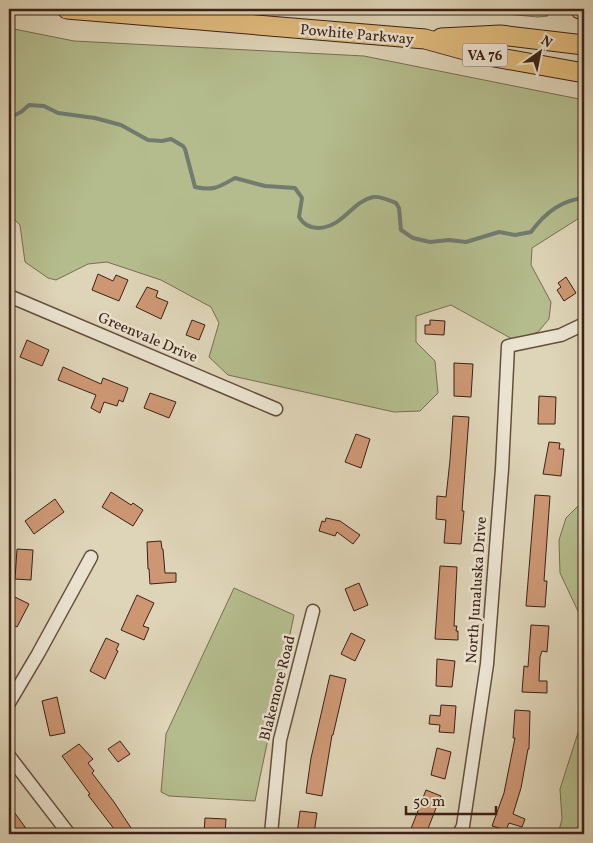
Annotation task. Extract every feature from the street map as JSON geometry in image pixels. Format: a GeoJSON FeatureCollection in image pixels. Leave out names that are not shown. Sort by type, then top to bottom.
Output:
{"type":"FeatureCollection","features":[{"type":"Feature","properties":{"kind":"highway","name":"Powhite Parkway"},"geometry":{"type":"LineString","coordinates":[[67,9],[425,39],[483,55],[584,73]]}},
{"type":"Feature","properties":{"kind":"highway"},"geometry":{"type":"LineString","coordinates":[[580,9],[584,10]]}},
{"type":"Feature","properties":{"kind":"highway","name":"VA 76"},"geometry":{"type":"LineString","coordinates":[[425,39],[500,35],[584,45]]}},
{"type":"Feature","properties":{"kind":"street","name":"Greenvale Drive"},"geometry":{"type":"LineString","coordinates":[[9,296],[276,409]]}},
{"type":"Feature","properties":{"kind":"street","name":"North Junaluska Drive"},"geometry":{"type":"LineString","coordinates":[[459,834],[463,826],[487,664],[502,469],[508,346],[561,335],[584,324]]}},
{"type":"Feature","properties":{"kind":"street"},"geometry":{"type":"LineString","coordinates":[[9,703],[91,557]]}},
{"type":"Feature","properties":{"kind":"street","name":"Blakemore Road"},"geometry":{"type":"LineString","coordinates":[[271,834],[280,740],[313,611]]}},
{"type":"Feature","properties":{"kind":"street"},"geometry":{"type":"LineString","coordinates":[[9,756],[69,834]]}},
{"type":"Feature","properties":{"kind":"green space"},"geometry":{"type":"Polygon","coordinates":[[[516,8],[528,9],[548,16],[538,17],[452,9],[516,8]]]}},
{"type":"Feature","properties":{"kind":"green space"},"geometry":{"type":"Polygon","coordinates":[[[9,28],[74,41],[364,56],[584,100],[584,215],[532,248],[531,265],[551,302],[549,319],[538,332],[514,340],[451,305],[416,316],[416,342],[435,361],[438,393],[420,411],[394,412],[228,375],[209,357],[219,323],[211,307],[161,280],[107,262],[88,264],[56,280],[48,278],[25,262],[20,225],[9,214],[9,28]]]}},
{"type":"Feature","properties":{"kind":"green space"},"geometry":{"type":"Polygon","coordinates":[[[584,500],[584,624],[560,573],[559,540],[566,518],[584,500]]]}},
{"type":"Feature","properties":{"kind":"green space"},"geometry":{"type":"Polygon","coordinates":[[[234,588],[294,615],[255,801],[169,796],[161,792],[166,734],[234,588]]]}},
{"type":"Feature","properties":{"kind":"green space"},"geometry":{"type":"Polygon","coordinates":[[[584,714],[584,834],[558,834],[562,819],[560,789],[584,714]]]}},
{"type":"Feature","properties":{"kind":"building"},"geometry":{"type":"Polygon","coordinates":[[[98,274],[113,281],[116,275],[128,280],[119,301],[92,290],[98,274]]]}},
{"type":"Feature","properties":{"kind":"building"},"geometry":{"type":"Polygon","coordinates":[[[566,277],[576,293],[564,301],[557,290],[561,287],[558,283],[566,277]]]}},
{"type":"Feature","properties":{"kind":"building"},"geometry":{"type":"Polygon","coordinates":[[[147,287],[158,291],[156,297],[168,302],[161,319],[136,307],[147,287]]]}},
{"type":"Feature","properties":{"kind":"building"},"geometry":{"type":"Polygon","coordinates":[[[192,320],[205,325],[199,340],[186,335],[192,320]]]}},
{"type":"Feature","properties":{"kind":"building"},"geometry":{"type":"Polygon","coordinates":[[[430,320],[445,321],[444,335],[425,334],[425,325],[430,325],[430,320]]]}},
{"type":"Feature","properties":{"kind":"building"},"geometry":{"type":"Polygon","coordinates":[[[27,340],[49,350],[42,366],[20,357],[27,340]]]}},
{"type":"Feature","properties":{"kind":"building"},"geometry":{"type":"Polygon","coordinates":[[[454,363],[473,364],[471,397],[454,396],[454,363]]]}},
{"type":"Feature","properties":{"kind":"building"},"geometry":{"type":"Polygon","coordinates":[[[63,367],[101,384],[103,378],[128,388],[123,402],[119,400],[117,406],[104,402],[100,413],[91,408],[96,395],[58,380],[63,367]]]}},
{"type":"Feature","properties":{"kind":"building"},"geometry":{"type":"Polygon","coordinates":[[[150,393],[176,402],[169,418],[144,408],[150,393]]]}},
{"type":"Feature","properties":{"kind":"building"},"geometry":{"type":"Polygon","coordinates":[[[539,396],[556,397],[555,424],[538,424],[539,396]]]}},
{"type":"Feature","properties":{"kind":"building"},"geometry":{"type":"Polygon","coordinates":[[[453,416],[469,417],[461,544],[444,543],[446,520],[436,519],[437,496],[446,497],[453,416]]]}},
{"type":"Feature","properties":{"kind":"building"},"geometry":{"type":"Polygon","coordinates":[[[356,434],[370,439],[361,468],[345,462],[356,434]]]}},
{"type":"Feature","properties":{"kind":"building"},"geometry":{"type":"Polygon","coordinates":[[[549,442],[560,443],[559,449],[564,449],[561,476],[543,474],[549,442]]]}},
{"type":"Feature","properties":{"kind":"building"},"geometry":{"type":"Polygon","coordinates":[[[111,492],[131,505],[133,503],[143,510],[133,526],[102,507],[111,492]]]}},
{"type":"Feature","properties":{"kind":"building"},"geometry":{"type":"Polygon","coordinates":[[[535,495],[550,496],[544,581],[547,581],[545,607],[526,606],[535,495]]]}},
{"type":"Feature","properties":{"kind":"building"},"geometry":{"type":"Polygon","coordinates":[[[55,499],[64,512],[34,534],[25,521],[55,499]]]}},
{"type":"Feature","properties":{"kind":"building"},"geometry":{"type":"Polygon","coordinates":[[[326,518],[340,521],[360,535],[353,544],[337,532],[335,536],[319,531],[322,521],[325,522],[326,518]]]}},
{"type":"Feature","properties":{"kind":"building"},"geometry":{"type":"Polygon","coordinates":[[[161,541],[165,573],[176,573],[176,582],[150,584],[147,542],[161,541]]]}},
{"type":"Feature","properties":{"kind":"building"},"geometry":{"type":"Polygon","coordinates":[[[17,549],[33,550],[31,580],[15,579],[17,549]]]}},
{"type":"Feature","properties":{"kind":"building"},"geometry":{"type":"Polygon","coordinates":[[[440,566],[457,567],[454,626],[457,626],[458,640],[435,639],[440,566]]]}},
{"type":"Feature","properties":{"kind":"building"},"geometry":{"type":"Polygon","coordinates":[[[359,583],[368,605],[354,611],[345,589],[359,583]]]}},
{"type":"Feature","properties":{"kind":"building"},"geometry":{"type":"Polygon","coordinates":[[[9,594],[29,604],[17,627],[9,622],[9,594]]]}},
{"type":"Feature","properties":{"kind":"building"},"geometry":{"type":"Polygon","coordinates":[[[137,595],[154,603],[143,626],[149,628],[144,640],[121,630],[137,595]]]}},
{"type":"Feature","properties":{"kind":"building"},"geometry":{"type":"Polygon","coordinates":[[[531,625],[549,626],[547,652],[542,651],[540,657],[539,681],[547,681],[547,693],[522,692],[524,666],[528,667],[531,625]]]}},
{"type":"Feature","properties":{"kind":"building"},"geometry":{"type":"Polygon","coordinates":[[[351,633],[365,640],[355,661],[341,654],[351,633]]]}},
{"type":"Feature","properties":{"kind":"building"},"geometry":{"type":"Polygon","coordinates":[[[106,638],[119,644],[116,650],[118,651],[105,679],[90,671],[106,638]]]}},
{"type":"Feature","properties":{"kind":"building"},"geometry":{"type":"Polygon","coordinates":[[[437,659],[455,661],[452,687],[436,686],[437,659]]]}},
{"type":"Feature","properties":{"kind":"building"},"geometry":{"type":"Polygon","coordinates":[[[330,675],[346,679],[332,735],[322,796],[306,793],[311,758],[330,675]]]}},
{"type":"Feature","properties":{"kind":"building"},"geometry":{"type":"Polygon","coordinates":[[[57,697],[65,733],[50,736],[42,701],[57,697]]]}},
{"type":"Feature","properties":{"kind":"building"},"geometry":{"type":"Polygon","coordinates":[[[441,705],[456,706],[454,733],[439,732],[440,725],[429,724],[430,715],[440,716],[441,705]]]}},
{"type":"Feature","properties":{"kind":"building"},"geometry":{"type":"Polygon","coordinates":[[[515,710],[530,711],[529,749],[521,788],[513,814],[525,819],[522,827],[509,823],[506,830],[492,826],[504,793],[515,738],[513,738],[515,710]]]}},
{"type":"Feature","properties":{"kind":"building"},"geometry":{"type":"Polygon","coordinates":[[[120,741],[130,754],[118,762],[108,749],[120,741]]]}},
{"type":"Feature","properties":{"kind":"building"},"geometry":{"type":"Polygon","coordinates":[[[79,744],[93,759],[88,763],[94,771],[92,773],[135,834],[118,834],[88,795],[90,794],[62,756],[79,744]]]}},
{"type":"Feature","properties":{"kind":"building"},"geometry":{"type":"Polygon","coordinates":[[[437,748],[451,752],[445,779],[431,775],[437,748]]]}},
{"type":"Feature","properties":{"kind":"building"},"geometry":{"type":"Polygon","coordinates":[[[426,790],[441,796],[426,834],[409,834],[426,790]]]}},
{"type":"Feature","properties":{"kind":"building"},"geometry":{"type":"Polygon","coordinates":[[[9,805],[30,834],[9,834],[9,805]]]}},
{"type":"Feature","properties":{"kind":"building"},"geometry":{"type":"Polygon","coordinates":[[[300,811],[317,813],[314,834],[297,834],[300,811]]]}},
{"type":"Feature","properties":{"kind":"building"},"geometry":{"type":"Polygon","coordinates":[[[205,818],[226,819],[225,834],[204,833],[205,818]]]}},
{"type":"Feature","properties":{"kind":"waterway"},"geometry":{"type":"LineString","coordinates":[[9,118],[21,112],[29,105],[44,106],[58,113],[95,118],[121,125],[148,140],[162,141],[171,139],[185,149],[195,187],[207,189],[216,187],[235,178],[265,186],[295,188],[302,198],[299,217],[305,224],[315,228],[327,227],[341,219],[365,200],[379,197],[396,203],[399,208],[401,230],[413,238],[430,242],[449,240],[466,242],[499,232],[515,235],[531,232],[554,209],[576,199],[584,198]]}}]}
